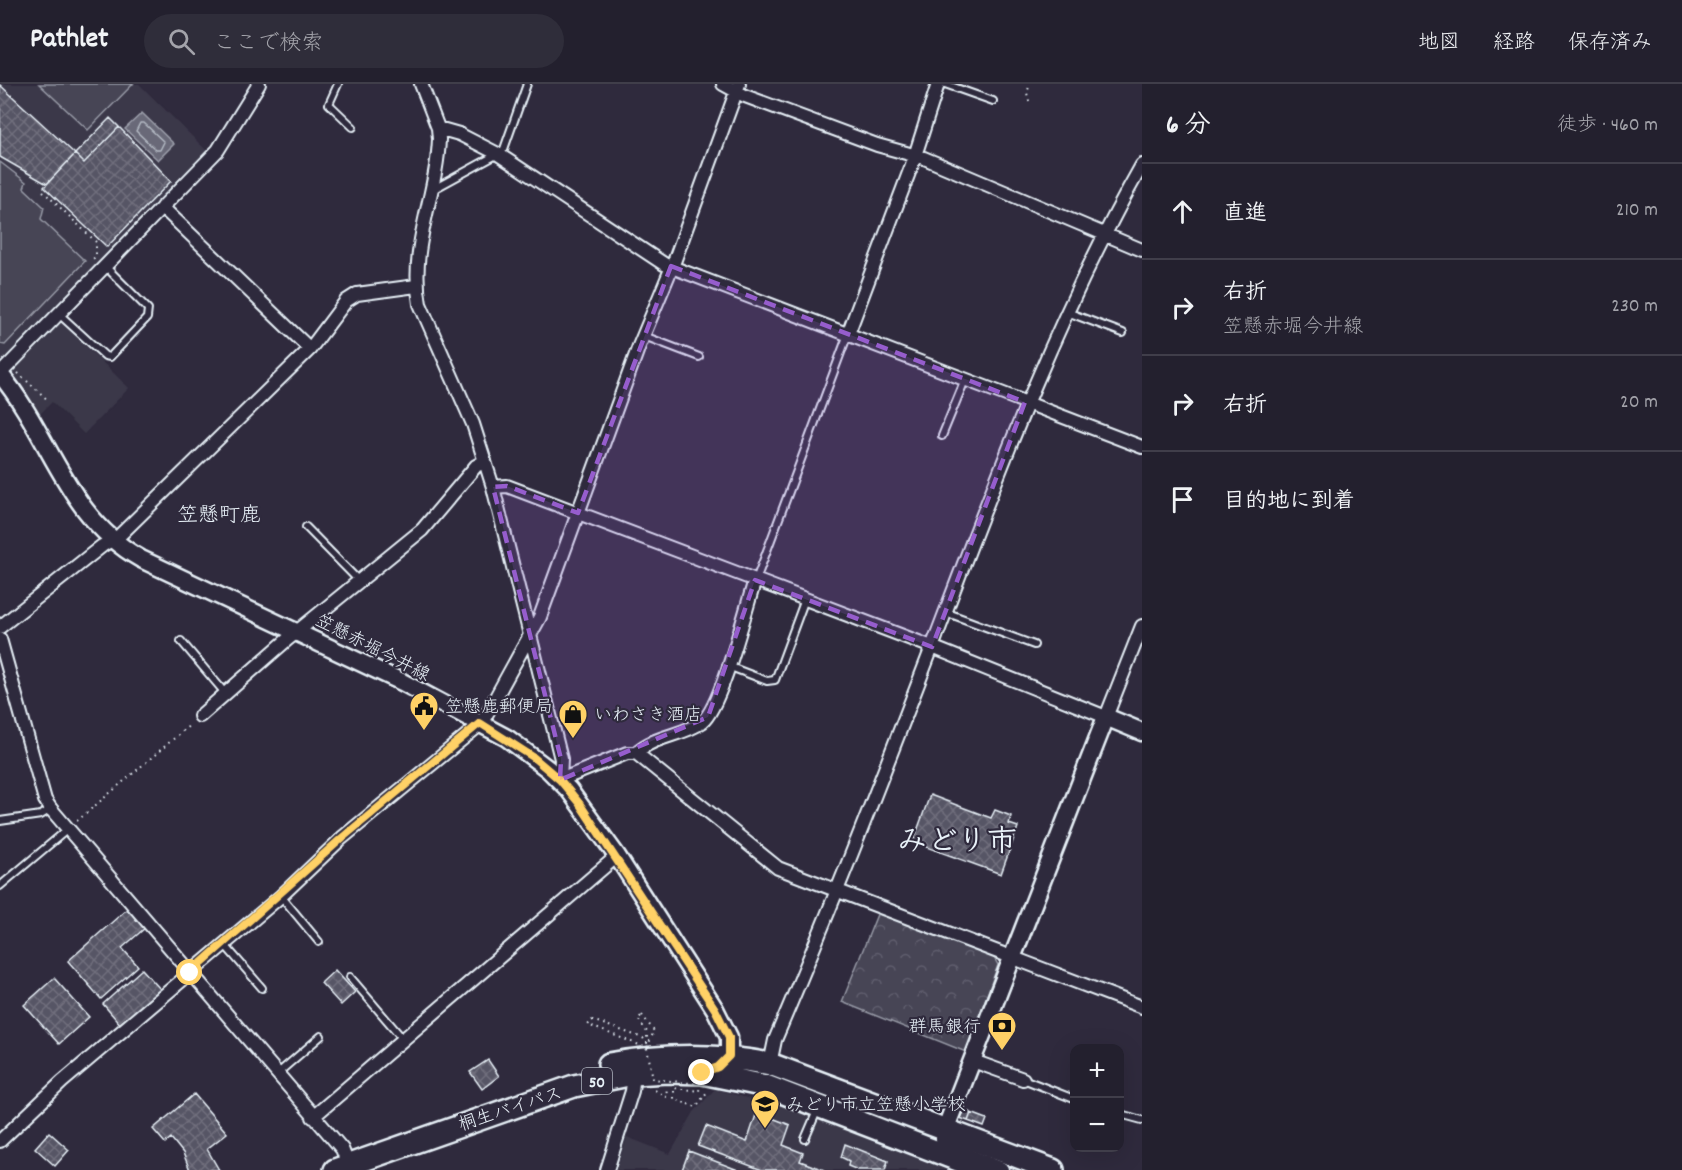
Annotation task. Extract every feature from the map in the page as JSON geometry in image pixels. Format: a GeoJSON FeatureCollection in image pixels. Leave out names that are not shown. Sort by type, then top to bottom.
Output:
{"type":"FeatureCollection","features":[{"type":"Feature","properties":{"kind":"highway","name":"桐生バイパス"},"geometry":{"type":"LineString","coordinates":[[450,1128],[513,1096],[580,1070],[668,1056],[729,1056]]}},
{"type":"Feature","properties":{"kind":"highway","name":"50"},"geometry":{"type":"LineString","coordinates":[[729,1056],[770,1064],[1053,1170]]}},
{"type":"Feature","properties":{"kind":"highway","name":"桐生バイパス"},"geometry":{"type":"LineString","coordinates":[[450,1128],[574,1086],[634,1074],[706,1081],[750,1082],[819,1104]]}},
{"type":"Feature","properties":{"kind":"highway","name":"50"},"geometry":{"type":"LineString","coordinates":[[819,1104],[984,1170]]}},
{"type":"Feature","properties":{"kind":"highway","name":"50"},"geometry":{"type":"LineString","coordinates":[[345,1168],[450,1128]]}},
{"type":"Feature","properties":{"kind":"main road","name":"笠懸赤堀今井線"},"geometry":{"type":"LineString","coordinates":[[5,372],[77,501],[95,525],[111,540],[141,559],[299,631],[480,723],[521,748],[560,780],[617,856],[715,1009],[729,1037],[729,1056]]}},
{"type":"Feature","properties":{"kind":"main road"},"geometry":{"type":"LineString","coordinates":[[1000,1170],[950,1150],[944,1139],[945,1130],[1013,957],[1042,876],[1106,717],[1142,732]]}},
{"type":"Feature","properties":{"kind":"main road"},"geometry":{"type":"LineString","coordinates":[[706,1081],[729,1056],[734,1067],[745,1074],[793,1088],[858,1114],[877,1122],[897,1136]]}},
{"type":"Feature","properties":{"kind":"street"},"geometry":{"type":"LineString","coordinates":[[5,372],[59,313],[218,150],[259,84]]}},
{"type":"Feature","properties":{"kind":"street"},"geometry":{"type":"LineString","coordinates":[[421,84],[438,128],[438,150],[417,252],[416,286],[424,318],[466,408],[494,487],[561,759],[560,780],[627,753],[636,753],[778,868],[1142,1007]]}},
{"type":"Feature","properties":{"kind":"street"},"geometry":{"type":"LineString","coordinates":[[723,84],[738,88],[877,145],[915,155],[1142,250]]}},
{"type":"Feature","properties":{"kind":"street"},"geometry":{"type":"LineString","coordinates":[[848,334],[915,155],[938,84]]}},
{"type":"Feature","properties":{"kind":"street"},"geometry":{"type":"LineString","coordinates":[[0,1141],[62,1082],[281,896],[342,838],[480,723],[531,636],[738,88]]}},
{"type":"Feature","properties":{"kind":"street"},"geometry":{"type":"LineString","coordinates":[[438,128],[459,134],[498,154],[649,255],[671,266],[1142,447]]}},
{"type":"Feature","properties":{"kind":"street"},"geometry":{"type":"LineString","coordinates":[[770,1064],[775,1040],[838,891],[1025,402],[1102,235],[1142,165]]}},
{"type":"Feature","properties":{"kind":"street"},"geometry":{"type":"LineString","coordinates":[[162,207],[310,349]]}},
{"type":"Feature","properties":{"kind":"street"},"geometry":{"type":"LineString","coordinates":[[0,627],[120,535],[310,349],[346,301],[354,295],[416,286]]}},
{"type":"Feature","properties":{"kind":"street"},"geometry":{"type":"LineString","coordinates":[[200,716],[422,530],[476,466],[485,461]]}},
{"type":"Feature","properties":{"kind":"street"},"geometry":{"type":"LineString","coordinates":[[494,487],[507,486],[932,647],[1106,717],[1142,626]]}},
{"type":"Feature","properties":{"kind":"street"},"geometry":{"type":"LineString","coordinates":[[636,753],[644,746],[705,720],[728,666],[755,580]]}},
{"type":"Feature","properties":{"kind":"street"},"geometry":{"type":"LineString","coordinates":[[0,639],[45,800],[342,1149],[345,1168]]}},
{"type":"Feature","properties":{"kind":"street"},"geometry":{"type":"LineString","coordinates":[[313,1117],[617,856]]}},
{"type":"Feature","properties":{"kind":"street"},"geometry":{"type":"LineString","coordinates":[[973,1061],[1023,1079]]}},
{"type":"Feature","properties":{"kind":"street"},"geometry":{"type":"LineString","coordinates":[[607,1170],[632,1091],[634,1074]]}},
{"type":"Feature","properties":{"kind":"lane"},"geometry":{"type":"LineString","coordinates":[[338,84],[329,104],[353,127]]}},
{"type":"Feature","properties":{"kind":"lane"},"geometry":{"type":"LineString","coordinates":[[431,190],[504,149],[527,84]]}},
{"type":"Feature","properties":{"kind":"lane"},"geometry":{"type":"LineString","coordinates":[[945,84],[993,101]]}},
{"type":"Feature","properties":{"kind":"lane"},"geometry":{"type":"LineString","coordinates":[[59,313],[105,356],[110,357],[149,314],[148,309],[105,266]]}},
{"type":"Feature","properties":{"kind":"lane"},"geometry":{"type":"LineString","coordinates":[[1067,312],[1123,333]]}},
{"type":"Feature","properties":{"kind":"lane"},"geometry":{"type":"LineString","coordinates":[[755,580],[848,334]]}},
{"type":"Feature","properties":{"kind":"lane"},"geometry":{"type":"LineString","coordinates":[[644,336],[699,357]]}},
{"type":"Feature","properties":{"kind":"lane"},"geometry":{"type":"LineString","coordinates":[[942,436],[965,380]]}},
{"type":"Feature","properties":{"kind":"lane"},"geometry":{"type":"LineString","coordinates":[[306,527],[360,582]]}},
{"type":"Feature","properties":{"kind":"lane"},"geometry":{"type":"LineString","coordinates":[[728,666],[767,681],[775,680],[805,599]]}},
{"type":"Feature","properties":{"kind":"lane"},"geometry":{"type":"LineString","coordinates":[[945,612],[1034,645]]}},
{"type":"Feature","properties":{"kind":"lane"},"geometry":{"type":"LineString","coordinates":[[181,641],[226,694]]}},
{"type":"Feature","properties":{"kind":"lane"},"geometry":{"type":"LineString","coordinates":[[0,821],[41,815],[51,809]]}},
{"type":"Feature","properties":{"kind":"lane"},"geometry":{"type":"LineString","coordinates":[[0,886],[68,829]]}},
{"type":"Feature","properties":{"kind":"lane"},"geometry":{"type":"LineString","coordinates":[[281,896],[319,942]]}},
{"type":"Feature","properties":{"kind":"lane"},"geometry":{"type":"LineString","coordinates":[[224,944],[262,988]]}},
{"type":"Feature","properties":{"kind":"lane"},"geometry":{"type":"LineString","coordinates":[[350,977],[404,1040]]}},
{"type":"Feature","properties":{"kind":"lane"},"geometry":{"type":"LineString","coordinates":[[277,1074],[321,1036]]}},
{"type":"Feature","properties":{"kind":"lane"},"geometry":{"type":"LineString","coordinates":[[1023,1079],[1071,1098]]}},
{"type":"Feature","properties":{"kind":"lane"},"geometry":{"type":"LineString","coordinates":[[805,1139],[819,1104]]}},
{"type":"Feature","properties":{"kind":"lane"},"geometry":{"type":"LineString","coordinates":[[1124,1115],[1142,1120]]}},
{"type":"Feature","properties":{"kind":"path"},"geometry":{"type":"LineString","coordinates":[[1029,101],[1027,93],[1030,84]]}},
{"type":"Feature","properties":{"kind":"path"},"geometry":{"type":"LineString","coordinates":[[43,191],[96,242],[96,256],[88,265]]}},
{"type":"Feature","properties":{"kind":"path"},"geometry":{"type":"LineString","coordinates":[[5,372],[49,401]]}},
{"type":"Feature","properties":{"kind":"path"},"geometry":{"type":"LineString","coordinates":[[68,829],[200,716]]}},
{"type":"Feature","properties":{"kind":"path"},"geometry":{"type":"LineString","coordinates":[[647,1048],[588,1027],[591,1020],[643,1038],[646,1043],[644,1026],[638,1019],[642,1015],[654,1031],[647,1048],[653,1079],[700,1084],[699,1091],[674,1088],[674,1099],[696,1107],[706,1081]]}},
{"type":"Feature","properties":{"kind":"path"},"geometry":{"type":"LineString","coordinates":[[654,1086],[656,1092],[666,1097],[668,1086]]}},
{"type":"Feature","properties":{"kind":"highlighted area"},"geometry":{"type":"Polygon","coordinates":[[[671,266],[1025,402],[932,647],[755,580],[708,717],[560,780],[561,759],[493,487],[507,486],[578,513],[671,266]]]}},
{"type":"Feature","properties":{"kind":"shaded area"},"geometry":{"type":"Polygon","coordinates":[[[0,84],[139,84],[207,151],[3,362],[0,361],[0,84]]]}},
{"type":"Feature","properties":{"kind":"shaded area"},"geometry":{"type":"Polygon","coordinates":[[[59,320],[129,388],[84,434],[52,402],[39,415],[11,374],[59,320]]]}},
{"type":"Feature","properties":{"kind":"shaded area","name":"みどり市立笠懸小学校"},"geometry":{"type":"Polygon","coordinates":[[[715,1089],[772,1105],[779,1104],[947,1170],[616,1170],[627,1137],[670,1154],[694,1112],[715,1089]]]}},
{"type":"Feature","properties":{"kind":"green space"},"geometry":{"type":"Polygon","coordinates":[[[39,84],[133,84],[88,130],[39,84]]]}},
{"type":"Feature","properties":{"kind":"green space"},"geometry":{"type":"Polygon","coordinates":[[[0,162],[26,182],[24,188],[44,207],[41,219],[85,261],[5,345],[0,344],[0,162]]]}},
{"type":"Feature","properties":{"kind":"green space"},"geometry":{"type":"Polygon","coordinates":[[[878,912],[993,956],[998,965],[966,1052],[842,1002],[878,912]]]}},
{"type":"Feature","properties":{"kind":"water"},"geometry":{"type":"Polygon","coordinates":[[[142,113],[174,144],[158,160],[125,129],[142,113]]]}},
{"type":"Feature","properties":{"kind":"building"},"geometry":{"type":"Polygon","coordinates":[[[0,85],[75,154],[47,184],[0,157],[0,85]]]}},
{"type":"Feature","properties":{"kind":"building"},"geometry":{"type":"Polygon","coordinates":[[[110,118],[119,127],[84,163],[75,154],[110,118]]]}},
{"type":"Feature","properties":{"kind":"building"},"geometry":{"type":"Polygon","coordinates":[[[119,127],[171,181],[107,247],[44,187],[75,154],[84,163],[119,127]]]}},
{"type":"Feature","properties":{"kind":"building"},"geometry":{"type":"Polygon","coordinates":[[[930,795],[991,818],[995,810],[1011,816],[1009,824],[1018,827],[1001,874],[913,842],[930,795]]]}},
{"type":"Feature","properties":{"kind":"building"},"geometry":{"type":"Polygon","coordinates":[[[127,909],[145,928],[122,948],[138,966],[101,999],[68,961],[127,909]]]}},
{"type":"Feature","properties":{"kind":"building"},"geometry":{"type":"Polygon","coordinates":[[[142,969],[161,990],[121,1025],[103,1004],[142,969]]]}},
{"type":"Feature","properties":{"kind":"building"},"geometry":{"type":"Polygon","coordinates":[[[335,970],[355,992],[341,1005],[321,983],[335,970]]]}},
{"type":"Feature","properties":{"kind":"building"},"geometry":{"type":"Polygon","coordinates":[[[54,978],[89,1017],[59,1044],[24,1005],[54,978]]]}},
{"type":"Feature","properties":{"kind":"building"},"geometry":{"type":"Polygon","coordinates":[[[488,1060],[499,1076],[482,1089],[470,1072],[488,1060]]]}},
{"type":"Feature","properties":{"kind":"building"},"geometry":{"type":"Polygon","coordinates":[[[194,1094],[227,1133],[207,1149],[219,1170],[190,1170],[183,1153],[171,1138],[165,1143],[153,1129],[194,1094]]]}},
{"type":"Feature","properties":{"kind":"building"},"geometry":{"type":"Polygon","coordinates":[[[964,1110],[971,1113],[968,1121],[960,1118],[964,1110]]]}},
{"type":"Feature","properties":{"kind":"building"},"geometry":{"type":"Polygon","coordinates":[[[757,1112],[790,1125],[783,1145],[803,1153],[800,1161],[824,1170],[762,1170],[698,1146],[706,1126],[747,1142],[757,1112]]]}},
{"type":"Feature","properties":{"kind":"building"},"geometry":{"type":"Polygon","coordinates":[[[971,1113],[987,1119],[984,1127],[968,1121],[971,1113]]]}},
{"type":"Feature","properties":{"kind":"building"},"geometry":{"type":"Polygon","coordinates":[[[49,1132],[69,1150],[55,1166],[35,1148],[49,1132]]]}},
{"type":"Feature","properties":{"kind":"building"},"geometry":{"type":"Polygon","coordinates":[[[845,1144],[888,1161],[885,1170],[858,1170],[848,1166],[849,1161],[841,1157],[845,1144]]]}},
{"type":"Feature","properties":{"kind":"building"},"geometry":{"type":"Polygon","coordinates":[[[689,1151],[738,1170],[682,1170],[689,1151]]]}},
{"type":"Feature","properties":{"kind":"place","name":"笠懸鹿郵便局"},"geometry":{"type":"Point","coordinates":[424,732]}},
{"type":"Feature","properties":{"kind":"place","name":"いわさき酒店"},"geometry":{"type":"Point","coordinates":[573,740]}},
{"type":"Feature","properties":{"kind":"place","name":"群馬銀行"},"geometry":{"type":"Point","coordinates":[1002,1052]}},
{"type":"Feature","properties":{"kind":"place","name":"みどり市立笠懸小学校"},"geometry":{"type":"Point","coordinates":[765,1130]}},
{"type":"Feature","properties":{"kind":"district","name":"笠懸町鹿"},"geometry":{"type":"Point","coordinates":[219,514]}},
{"type":"Feature","properties":{"kind":"district","name":"みどり市"},"geometry":{"type":"Point","coordinates":[957,840]}},
{"type":"Feature","properties":{"kind":"route"},"geometry":{"type":"LineString","coordinates":[[190,973],[281,896],[342,838],[480,723],[507,738],[533,757],[569,790],[617,856],[715,1009],[729,1037],[729,1056],[718,1067],[702,1073]]}}]}
